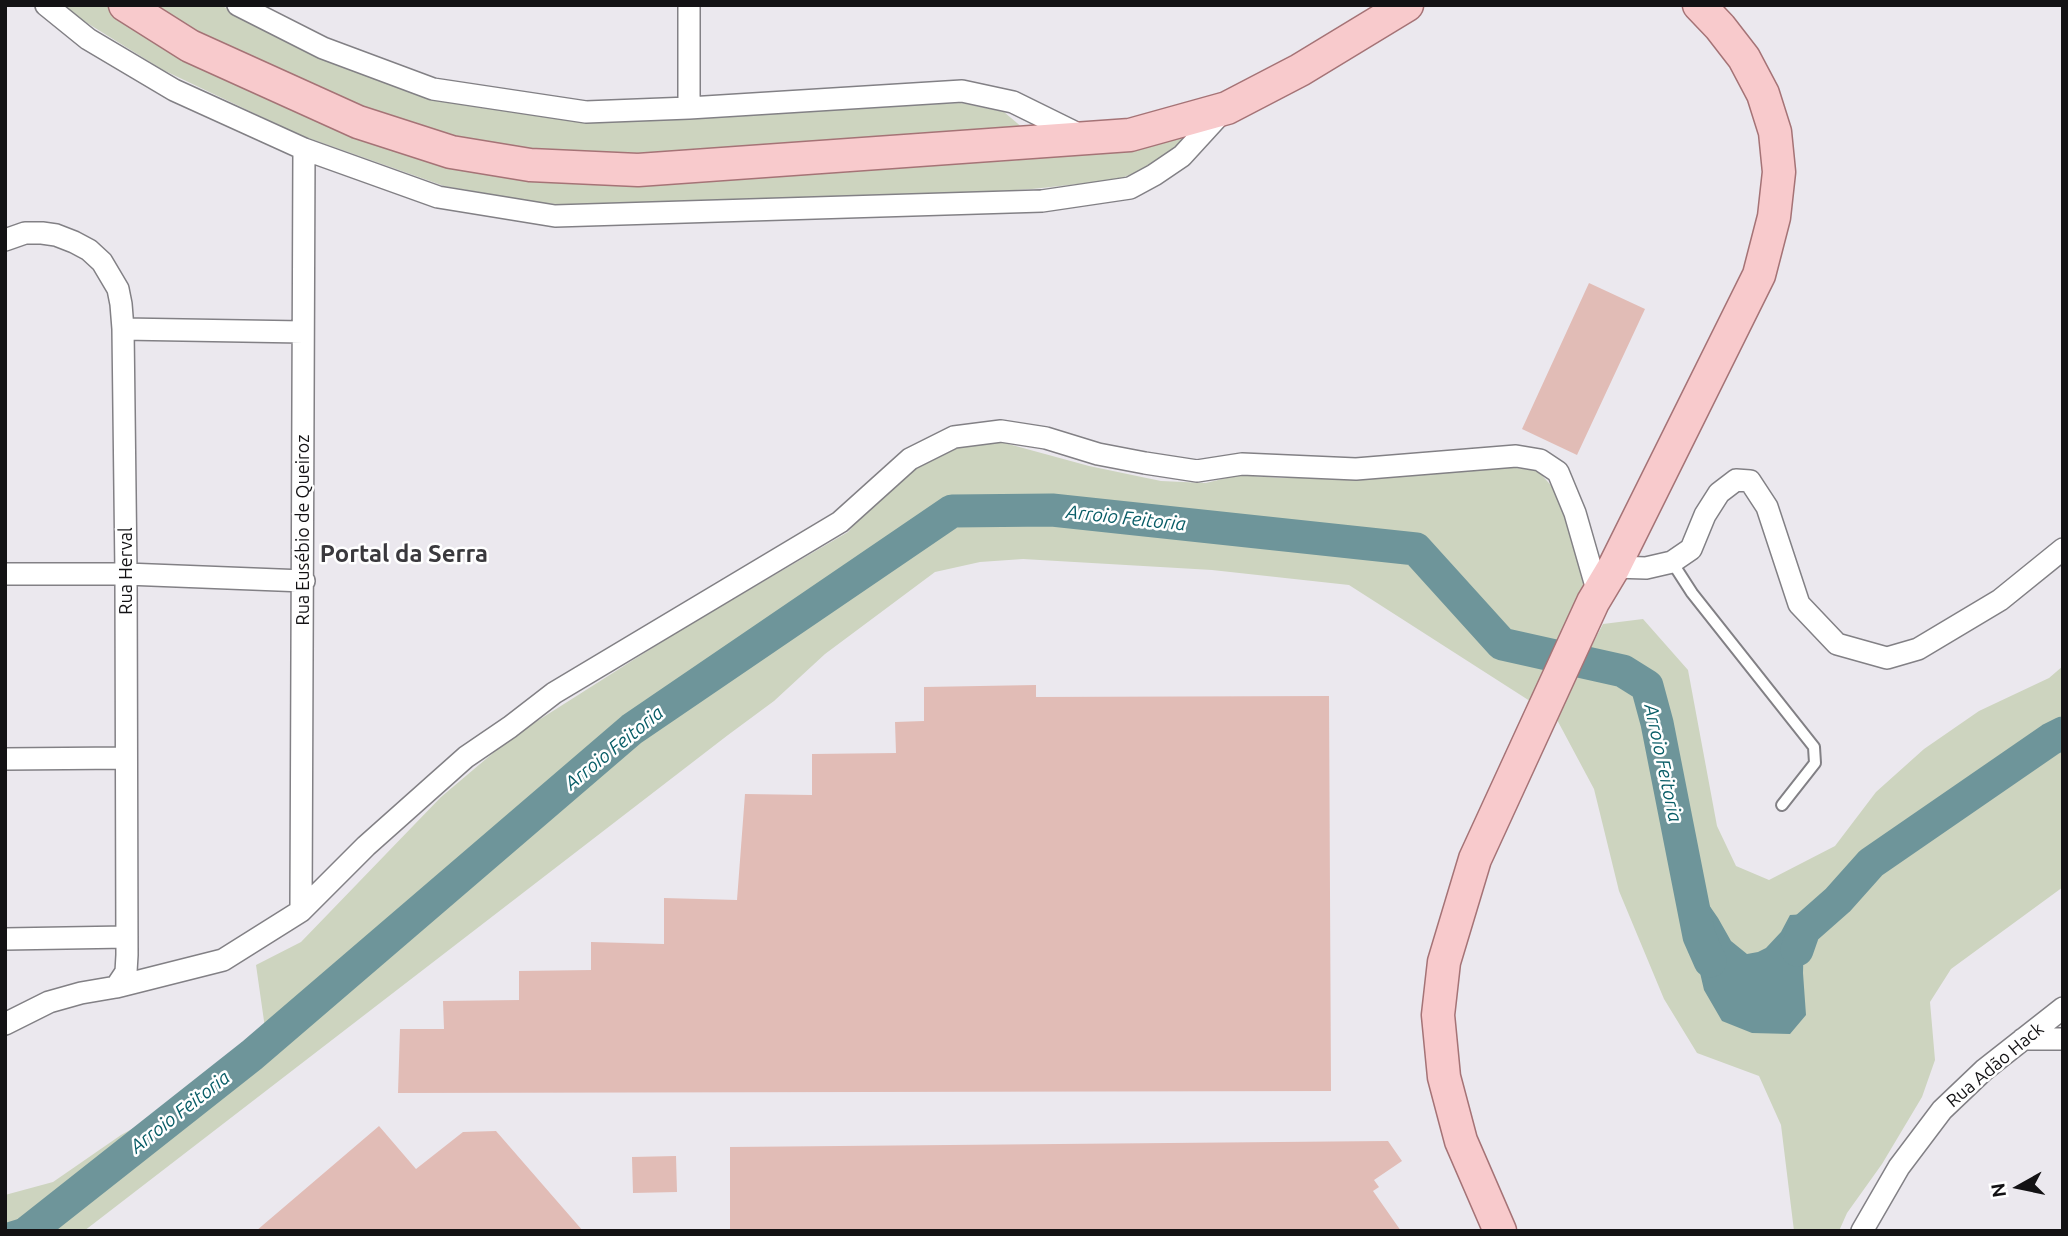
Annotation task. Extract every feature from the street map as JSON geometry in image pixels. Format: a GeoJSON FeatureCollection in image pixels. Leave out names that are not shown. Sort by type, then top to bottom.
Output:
{"type":"FeatureCollection","features":[{"type":"Feature","properties":{"kind":"main road"},"geometry":{"type":"LineString","coordinates":[[125,5],[190,46],[358,122],[451,152],[530,164],[638,170],[1130,135],[1227,108],[1300,70],[1407,5]]}},
{"type":"Feature","properties":{"kind":"main road"},"geometry":{"type":"LineString","coordinates":[[1500,1231],[1461,1141],[1444,1077],[1438,1015],[1444,962],[1475,859],[1543,707],[1759,275],[1774,217],[1779,172],[1775,132],[1763,94],[1744,58],[1699,5]]}},
{"type":"Feature","properties":{"kind":"main road"},"geometry":{"type":"LineString","coordinates":[[1461,1141],[1523,1231]]}},
{"type":"Feature","properties":{"kind":"street"},"geometry":{"type":"LineString","coordinates":[[46,5],[88,39],[174,90],[304,149],[438,197],[555,216],[1042,201],[1130,188],[1182,156],[1227,108]]}},
{"type":"Feature","properties":{"kind":"street"},"geometry":{"type":"LineString","coordinates":[[238,5],[323,48],[433,89],[586,112],[962,91],[1013,102],[1086,138]]}},
{"type":"Feature","properties":{"kind":"street"},"geometry":{"type":"LineString","coordinates":[[689,5],[689,108]]}},
{"type":"Feature","properties":{"kind":"street","name":"Rua Eusébio de Queiroz"},"geometry":{"type":"LineString","coordinates":[[301,911],[304,149]]}},
{"type":"Feature","properties":{"kind":"street","name":"Rua Herval"},"geometry":{"type":"LineString","coordinates":[[5,240],[26,233],[49,234],[74,242],[89,250],[102,262],[118,289],[122,329],[126,574],[127,937],[126,972],[116,988]]}},
{"type":"Feature","properties":{"kind":"street"},"geometry":{"type":"LineString","coordinates":[[122,329],[303,332]]}},
{"type":"Feature","properties":{"kind":"street"},"geometry":{"type":"LineString","coordinates":[[5,1024],[49,1002],[81,993],[116,988],[223,960],[301,911],[366,846],[466,757],[554,693],[840,522],[910,459],[954,437],[1001,431],[1046,438],[1098,454],[1197,471],[1242,464],[1356,469],[1516,456],[1540,460],[1558,472],[1602,587],[1646,568],[1672,562],[1691,549],[1705,515],[1719,493],[1736,480],[1750,481],[1767,507],[1799,604],[1837,645],[1887,658],[1918,649],[2000,600],[2063,549]]}},
{"type":"Feature","properties":{"kind":"street"},"geometry":{"type":"LineString","coordinates":[[5,574],[126,574],[304,581]]}},
{"type":"Feature","properties":{"kind":"street"},"geometry":{"type":"LineString","coordinates":[[5,760],[127,758]]}},
{"type":"Feature","properties":{"kind":"street"},"geometry":{"type":"LineString","coordinates":[[5,939],[127,937]]}},
{"type":"Feature","properties":{"kind":"street","name":"Rua Adão Hack"},"geometry":{"type":"LineString","coordinates":[[1862,1231],[1899,1167],[1942,1110],[1984,1070],[2063,1008]]}},
{"type":"Feature","properties":{"kind":"street"},"geometry":{"type":"LineString","coordinates":[[2023,1039],[2063,1039]]}},
{"type":"Feature","properties":{"kind":"lane"},"geometry":{"type":"LineString","coordinates":[[1672,562],[1692,593],[1814,747],[1815,763],[1782,805]]}},
{"type":"Feature","properties":{"kind":"green space"},"geometry":{"type":"Polygon","coordinates":[[[63,5],[109,5],[182,49],[448,158],[812,169],[1008,161],[1104,152],[1193,131],[1153,166],[1116,180],[1032,189],[932,195],[614,208],[542,203],[444,186],[300,135],[163,70],[79,18],[63,5]]]}},
{"type":"Feature","properties":{"kind":"green space"},"geometry":{"type":"Polygon","coordinates":[[[147,5],[220,5],[323,56],[592,120],[961,103],[1004,112],[1030,134],[636,162],[494,147],[354,108],[245,59],[147,5]]]}},
{"type":"Feature","properties":{"kind":"green space"},"geometry":{"type":"Polygon","coordinates":[[[1001,442],[1089,466],[1161,481],[1206,483],[1238,475],[1282,478],[1366,476],[1493,465],[1538,471],[1557,492],[1573,537],[1586,596],[1533,703],[1349,585],[1212,570],[1023,559],[980,562],[935,572],[825,654],[774,701],[84,1231],[5,1231],[5,1195],[53,1182],[121,1135],[175,1105],[252,1047],[265,1028],[256,965],[301,942],[441,797],[512,737],[682,629],[848,532],[870,506],[912,471],[957,447],[1001,442]]]}},
{"type":"Feature","properties":{"kind":"green space"},"geometry":{"type":"Polygon","coordinates":[[[1643,619],[1688,670],[1717,826],[1736,866],[1769,880],[1835,846],[1876,792],[1924,749],[1979,711],[2049,678],[2063,666],[2063,887],[1951,969],[1930,1002],[1935,1060],[1922,1097],[1882,1164],[1847,1213],[1839,1231],[1794,1231],[1781,1125],[1759,1076],[1697,1053],[1664,999],[1619,891],[1594,789],[1555,716],[1603,624],[1643,619]]]}},
{"type":"Feature","properties":{"kind":"water"},"geometry":{"type":"Polygon","coordinates":[[[1700,892],[1731,941],[1747,954],[1766,948],[1781,932],[1790,915],[1822,913],[1804,930],[1806,1015],[1790,1034],[1752,1033],[1722,1021],[1704,990],[1695,951],[1696,922],[1692,903],[1700,892]]]}},
{"type":"Feature","properties":{"kind":"water"},"geometry":{"type":"Polygon","coordinates":[[[31,1215],[49,1215],[48,1231],[5,1231],[5,1223],[31,1215]]]}},
{"type":"Feature","properties":{"kind":"building"},"geometry":{"type":"Polygon","coordinates":[[[1589,283],[1645,309],[1577,455],[1522,429],[1589,283]]]}},
{"type":"Feature","properties":{"kind":"building"},"geometry":{"type":"Polygon","coordinates":[[[1036,685],[1036,697],[1329,696],[1331,1091],[398,1093],[400,1029],[444,1029],[443,1001],[519,1000],[519,971],[591,970],[591,942],[664,944],[664,898],[737,900],[745,794],[812,795],[812,754],[896,753],[895,722],[924,721],[924,687],[1036,685]]]}},
{"type":"Feature","properties":{"kind":"building"},"geometry":{"type":"Polygon","coordinates":[[[379,1126],[416,1169],[463,1132],[496,1131],[583,1231],[256,1231],[379,1126]]]}},
{"type":"Feature","properties":{"kind":"building"},"geometry":{"type":"Polygon","coordinates":[[[1388,1141],[1402,1161],[1374,1180],[1379,1187],[1373,1191],[1401,1231],[730,1231],[730,1147],[1388,1141]]]}},
{"type":"Feature","properties":{"kind":"building"},"geometry":{"type":"Polygon","coordinates":[[[676,1156],[677,1192],[633,1193],[632,1157],[676,1156]]]}},
{"type":"Feature","properties":{"kind":"waterway","name":"Arroio Feitoria"},"geometry":{"type":"LineString","coordinates":[[29,1231],[252,1055],[632,729],[952,511],[1052,510],[1416,549],[1502,644],[1623,671],[1647,686],[1657,723],[1699,936],[1710,961]]}},
{"type":"Feature","properties":{"kind":"waterway","name":"Arroio Feitoria"},"geometry":{"type":"LineString","coordinates":[[1797,950],[1804,930],[1838,900],[1871,863],[2063,733]]}},
{"type":"Feature","properties":{"kind":"district","name":"Portal da Serra"},"geometry":{"type":"Point","coordinates":[404,554]}}]}
